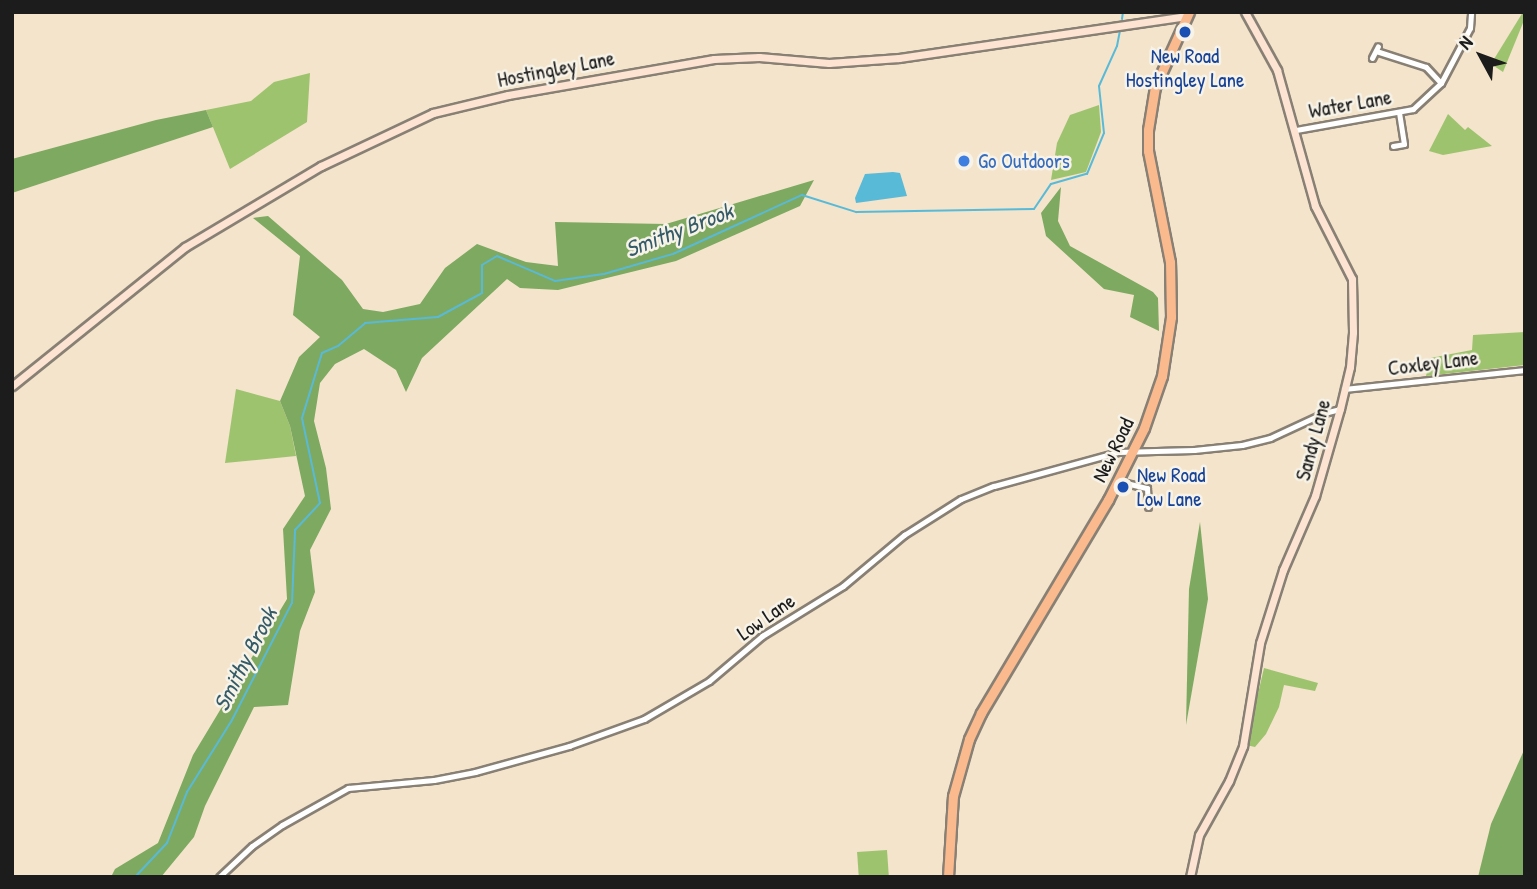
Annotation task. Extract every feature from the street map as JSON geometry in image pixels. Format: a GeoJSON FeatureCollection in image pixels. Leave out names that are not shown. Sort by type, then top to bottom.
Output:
{"type":"FeatureCollection","features":[{"type":"Feature","properties":{"kind":"highway","name":"New Road"},"geometry":{"type":"LineString","coordinates":[[948,877],[953,796],[969,739],[981,713],[1118,481],[1162,376],[1171,317],[1170,262],[1148,151],[1149,119],[1155,87],[1188,14]]}},
{"type":"Feature","properties":{"kind":"main road","name":"Sandy Lane"},"geometry":{"type":"LineString","coordinates":[[1190,877],[1199,835],[1229,781],[1243,746],[1261,643],[1283,570],[1315,496],[1340,410],[1352,344],[1352,279],[1315,206],[1296,130],[1277,70],[1245,12]]}},
{"type":"Feature","properties":{"kind":"main road","name":"Hostingley Lane"},"geometry":{"type":"LineString","coordinates":[[12,386],[196,241],[321,166],[433,113],[521,93],[714,59],[759,58],[829,63],[899,58],[1188,14]]}},
{"type":"Feature","properties":{"kind":"street","name":"Water Lane"},"geometry":{"type":"LineString","coordinates":[[1296,130],[1413,109],[1441,83],[1470,27],[1471,12]]}},
{"type":"Feature","properties":{"kind":"street","name":"Water Lane"},"geometry":{"type":"LineString","coordinates":[[1372,58],[1377,49],[1426,67],[1441,83]]}},
{"type":"Feature","properties":{"kind":"street"},"geometry":{"type":"LineString","coordinates":[[1393,146],[1404,148],[1399,113]]}},
{"type":"Feature","properties":{"kind":"street","name":"Coxley Lane"},"geometry":{"type":"LineString","coordinates":[[1344,389],[1525,370]]}},
{"type":"Feature","properties":{"kind":"street","name":"Low Lane"},"geometry":{"type":"LineString","coordinates":[[219,877],[252,846],[282,825],[348,788],[434,780],[475,772],[569,746],[644,719],[709,681],[762,636],[843,586],[904,535],[961,499],[994,486],[1098,456],[1133,450],[1185,451],[1242,445],[1270,438],[1324,413],[1340,410]]}},
{"type":"Feature","properties":{"kind":"street"},"geometry":{"type":"LineString","coordinates":[[1118,481],[1147,488],[1148,507]]}},
{"type":"Feature","properties":{"kind":"green space"},"geometry":{"type":"Polygon","coordinates":[[[1523,12],[1525,18],[1503,72],[1491,64],[1523,12]]]}},
{"type":"Feature","properties":{"kind":"green space"},"geometry":{"type":"Polygon","coordinates":[[[310,73],[307,122],[230,169],[206,110],[251,101],[274,82],[310,73]]]}},
{"type":"Feature","properties":{"kind":"green space"},"geometry":{"type":"Polygon","coordinates":[[[1099,105],[1101,132],[1086,172],[1051,180],[1057,143],[1070,115],[1099,105]]]}},
{"type":"Feature","properties":{"kind":"green space"},"geometry":{"type":"Polygon","coordinates":[[[206,110],[213,127],[12,193],[12,159],[156,120],[206,110]]]}},
{"type":"Feature","properties":{"kind":"green space"},"geometry":{"type":"Polygon","coordinates":[[[1448,114],[1465,130],[1468,127],[1492,146],[1443,155],[1429,151],[1448,114]]]}},
{"type":"Feature","properties":{"kind":"green space"},"geometry":{"type":"Polygon","coordinates":[[[814,180],[800,206],[676,261],[558,290],[520,288],[507,279],[422,358],[406,392],[396,370],[364,349],[335,364],[320,383],[314,421],[326,468],[331,509],[310,550],[315,592],[300,631],[288,705],[254,707],[205,806],[194,837],[161,877],[111,877],[115,869],[158,843],[193,755],[287,599],[283,529],[305,496],[290,426],[280,401],[299,357],[320,337],[293,315],[300,256],[253,218],[268,216],[342,280],[363,309],[383,312],[420,304],[445,268],[477,244],[526,262],[558,266],[555,222],[666,224],[814,180]]]}},
{"type":"Feature","properties":{"kind":"green space"},"geometry":{"type":"Polygon","coordinates":[[[1061,187],[1058,221],[1070,246],[1153,292],[1158,298],[1159,331],[1130,317],[1134,295],[1104,289],[1046,236],[1041,213],[1061,187]]]}},
{"type":"Feature","properties":{"kind":"green space"},"geometry":{"type":"Polygon","coordinates":[[[1525,332],[1525,365],[1426,376],[1430,358],[1472,350],[1473,335],[1525,332]]]}},
{"type":"Feature","properties":{"kind":"green space"},"geometry":{"type":"Polygon","coordinates":[[[236,389],[280,401],[290,426],[296,456],[225,463],[236,389]]]}},
{"type":"Feature","properties":{"kind":"green space"},"geometry":{"type":"Polygon","coordinates":[[[1200,522],[1208,599],[1186,725],[1189,589],[1200,522]]]}},
{"type":"Feature","properties":{"kind":"green space"},"geometry":{"type":"Polygon","coordinates":[[[1264,668],[1318,683],[1315,691],[1284,685],[1279,707],[1266,734],[1255,747],[1246,745],[1264,668]]]}},
{"type":"Feature","properties":{"kind":"green space"},"geometry":{"type":"Polygon","coordinates":[[[1525,748],[1525,877],[1478,877],[1491,824],[1525,748]]]}},
{"type":"Feature","properties":{"kind":"green space"},"geometry":{"type":"Polygon","coordinates":[[[887,850],[889,877],[859,877],[857,852],[887,850]]]}},
{"type":"Feature","properties":{"kind":"water"},"geometry":{"type":"Polygon","coordinates":[[[900,173],[907,196],[856,203],[855,198],[865,174],[900,173]]]}},
{"type":"Feature","properties":{"kind":"waterway","name":"Smithy Brook"},"geometry":{"type":"LineString","coordinates":[[1122,19],[1123,12]]}},
{"type":"Feature","properties":{"kind":"waterway","name":"Smithy Brook"},"geometry":{"type":"LineString","coordinates":[[135,877],[167,843],[187,792],[232,720],[292,603],[295,530],[320,503],[302,418],[322,353],[338,346],[365,323],[438,317],[482,293],[482,265],[497,256],[555,281],[604,274],[673,254],[802,195],[856,212],[1034,209],[1051,184],[1087,174],[1104,133],[1099,86],[1117,46],[1120,30]]}},
{"type":"Feature","properties":{"kind":"place","name":"New Road Hostingley Lane"},"geometry":{"type":"Point","coordinates":[1185,32]}},
{"type":"Feature","properties":{"kind":"place","name":"Go Outdoors"},"geometry":{"type":"Point","coordinates":[964,161]}},
{"type":"Feature","properties":{"kind":"place","name":"New Road Low Lane"},"geometry":{"type":"Point","coordinates":[1123,487]}}]}
